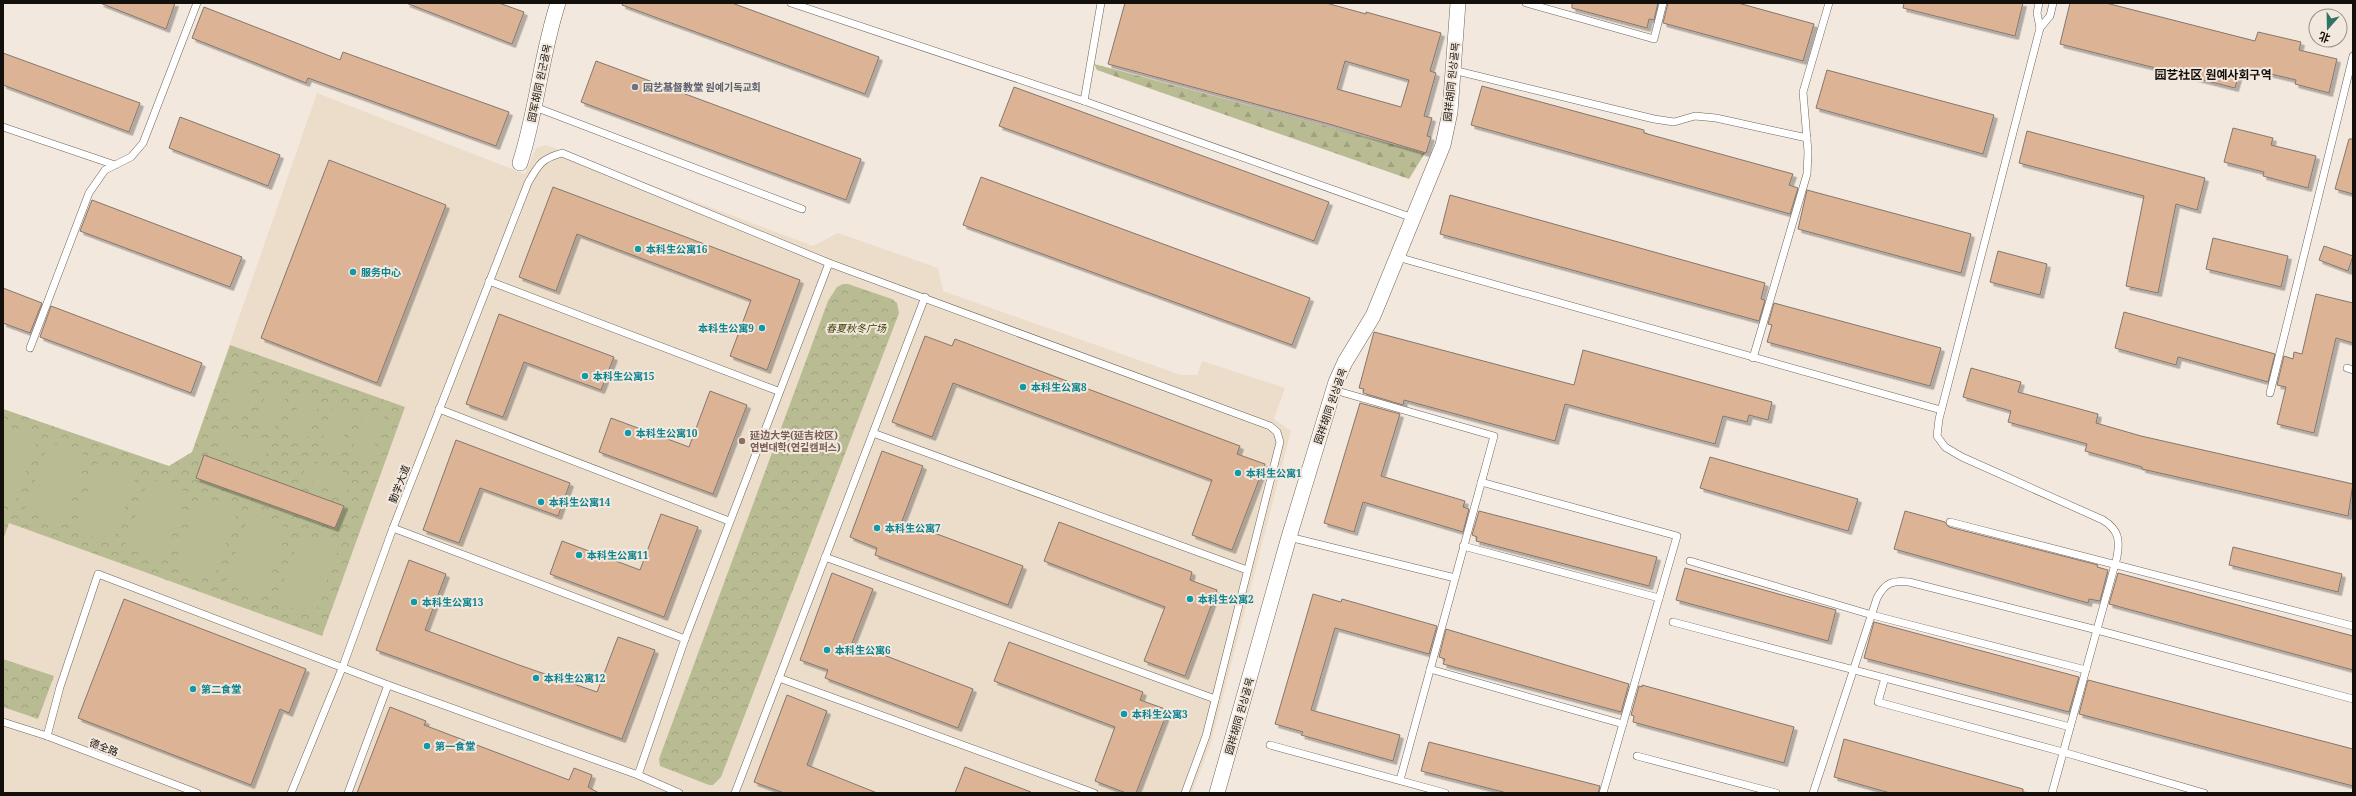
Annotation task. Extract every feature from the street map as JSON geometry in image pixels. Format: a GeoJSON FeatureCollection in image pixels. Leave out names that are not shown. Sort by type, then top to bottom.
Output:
{"type":"FeatureCollection","features":[{"type":"Feature","properties":{"kind":"street","name":"园军胡同 원군골목"},"geometry":{"type":"LineString","coordinates":[[520,163],[535,107],[550,26],[558,3]]}},
{"type":"Feature","properties":{"kind":"street","name":"园祥胡同 원상골목"},"geometry":{"type":"LineString","coordinates":[[1217,793],[1289,538],[1334,390],[1345,362],[1373,316],[1443,144],[1450,112],[1456,4]]}},
{"type":"Feature","properties":{"kind":"lane"},"geometry":{"type":"LineString","coordinates":[[30,348],[89,193],[105,170],[131,157],[143,143],[198,3]]}},
{"type":"Feature","properties":{"kind":"lane"},"geometry":{"type":"LineString","coordinates":[[791,3],[1084,101],[1413,218]]}},
{"type":"Feature","properties":{"kind":"lane"},"geometry":{"type":"LineString","coordinates":[[1084,101],[1101,3]]}},
{"type":"Feature","properties":{"kind":"lane"},"geometry":{"type":"LineString","coordinates":[[1526,3],[1654,38],[1663,3]]}},
{"type":"Feature","properties":{"kind":"lane"},"geometry":{"type":"LineString","coordinates":[[1754,358],[1807,174],[1807,138],[1803,92],[1829,3]]}},
{"type":"Feature","properties":{"kind":"lane"},"geometry":{"type":"LineString","coordinates":[[2039,3],[2037,13],[2040,28]]}},
{"type":"Feature","properties":{"kind":"lane"},"geometry":{"type":"LineString","coordinates":[[2052,793],[2115,564],[2119,545],[2118,535],[2113,526],[1962,457],[1945,447],[1937,436],[1941,410],[2040,28],[2050,16],[2053,3]]}},
{"type":"Feature","properties":{"kind":"lane"},"geometry":{"type":"LineString","coordinates":[[2270,392],[2353,56]]}},
{"type":"Feature","properties":{"kind":"lane"},"geometry":{"type":"LineString","coordinates":[[1453,70],[1654,120],[1674,122],[1695,116],[1716,118],[1807,138]]}},
{"type":"Feature","properties":{"kind":"lane"},"geometry":{"type":"LineString","coordinates":[[535,107],[802,208]]}},
{"type":"Feature","properties":{"kind":"lane"},"geometry":{"type":"LineString","coordinates":[[3,127],[115,165]]}},
{"type":"Feature","properties":{"kind":"lane","name":"勤学大道"},"geometry":{"type":"LineString","coordinates":[[292,793],[343,666],[393,528],[528,183],[539,164],[547,158],[562,153],[829,263],[925,297],[1270,426],[1277,432],[1280,442],[1206,736],[1185,793]]}},
{"type":"Feature","properties":{"kind":"lane"},"geometry":{"type":"LineString","coordinates":[[1397,257],[1941,410]]}},
{"type":"Feature","properties":{"kind":"lane"},"geometry":{"type":"LineString","coordinates":[[638,775],[685,639],[729,521],[778,391],[829,263]]}},
{"type":"Feature","properties":{"kind":"lane"},"geometry":{"type":"LineString","coordinates":[[489,281],[778,391]]}},
{"type":"Feature","properties":{"kind":"lane"},"geometry":{"type":"LineString","coordinates":[[735,793],[925,297]]}},
{"type":"Feature","properties":{"kind":"lane"},"geometry":{"type":"LineString","coordinates":[[1334,390],[1494,436],[1400,780]]}},
{"type":"Feature","properties":{"kind":"lane"},"geometry":{"type":"LineString","coordinates":[[439,409],[729,521]]}},
{"type":"Feature","properties":{"kind":"lane"},"geometry":{"type":"LineString","coordinates":[[873,433],[1247,570]]}},
{"type":"Feature","properties":{"kind":"lane"},"geometry":{"type":"LineString","coordinates":[[1481,482],[1677,536],[1603,793]]}},
{"type":"Feature","properties":{"kind":"lane"},"geometry":{"type":"LineString","coordinates":[[1950,522],[2353,626]]}},
{"type":"Feature","properties":{"kind":"lane"},"geometry":{"type":"LineString","coordinates":[[393,528],[685,639]]}},
{"type":"Feature","properties":{"kind":"lane"},"geometry":{"type":"LineString","coordinates":[[1289,538],[1455,578]]}},
{"type":"Feature","properties":{"kind":"lane"},"geometry":{"type":"LineString","coordinates":[[1464,546],[1659,598]]}},
{"type":"Feature","properties":{"kind":"lane"},"geometry":{"type":"LineString","coordinates":[[825,557],[1215,699]]}},
{"type":"Feature","properties":{"kind":"lane"},"geometry":{"type":"LineString","coordinates":[[1690,561],[1872,614],[2086,670]]}},
{"type":"Feature","properties":{"kind":"lane"},"geometry":{"type":"LineString","coordinates":[[47,736],[60,687],[98,574],[343,666],[388,685],[638,775],[679,793]]}},
{"type":"Feature","properties":{"kind":"lane"},"geometry":{"type":"LineString","coordinates":[[1813,793],[1872,614],[1882,589],[1889,582],[1909,582],[2097,630],[2353,699]]}},
{"type":"Feature","properties":{"kind":"lane"},"geometry":{"type":"LineString","coordinates":[[1673,622],[2070,727]]}},
{"type":"Feature","properties":{"kind":"lane"},"geometry":{"type":"LineString","coordinates":[[1430,668],[1623,724]]}},
{"type":"Feature","properties":{"kind":"lane"},"geometry":{"type":"LineString","coordinates":[[779,678],[1094,793]]}},
{"type":"Feature","properties":{"kind":"lane"},"geometry":{"type":"LineString","coordinates":[[1885,678],[1878,702],[2063,752],[2204,793]]}},
{"type":"Feature","properties":{"kind":"lane"},"geometry":{"type":"LineString","coordinates":[[348,793],[388,685]]}},
{"type":"Feature","properties":{"kind":"lane","name":"德全路"},"geometry":{"type":"LineString","coordinates":[[3,722],[47,736],[197,793]]}},
{"type":"Feature","properties":{"kind":"lane"},"geometry":{"type":"LineString","coordinates":[[1270,745],[1446,793]]}},
{"type":"Feature","properties":{"kind":"lane"},"geometry":{"type":"LineString","coordinates":[[1637,756],[1776,793]]}},
{"type":"Feature","properties":{"kind":"shaded area","name":"延边大学(延吉校区) 연변대학(연길캠퍼스)"},"geometry":{"type":"Polygon","coordinates":[[[317,93],[525,174],[536,148],[546,145],[813,246],[838,233],[938,268],[943,291],[1181,375],[1197,375],[1202,361],[1285,388],[1274,419],[1291,431],[1211,743],[1192,793],[3,793],[3,409],[169,466],[192,452],[317,93]]]}},
{"type":"Feature","properties":{"kind":"green space"},"geometry":{"type":"Polygon","coordinates":[[[1094,64],[1425,153],[1409,179],[1097,70],[1094,64]]]}},
{"type":"Feature","properties":{"kind":"green space","name":"春夏秋冬广场"},"geometry":{"type":"Polygon","coordinates":[[[843,284],[848,284],[892,299],[897,303],[899,313],[721,777],[713,785],[709,785],[660,766],[659,759],[828,301],[837,287],[843,284]]]}},
{"type":"Feature","properties":{"kind":"green space"},"geometry":{"type":"Polygon","coordinates":[[[230,345],[405,407],[322,636],[9,523],[3,540],[3,409],[169,466],[192,452],[230,345]]]}},
{"type":"Feature","properties":{"kind":"green space"},"geometry":{"type":"Polygon","coordinates":[[[239,368],[257,374],[242,418],[224,412],[239,368]]]}},
{"type":"Feature","properties":{"kind":"green space"},"geometry":{"type":"Polygon","coordinates":[[[271,380],[290,386],[274,430],[256,424],[271,380]]]}},
{"type":"Feature","properties":{"kind":"green space"},"geometry":{"type":"Polygon","coordinates":[[[303,390],[322,396],[306,441],[288,434],[303,390]]]}},
{"type":"Feature","properties":{"kind":"green space"},"geometry":{"type":"Polygon","coordinates":[[[335,402],[353,408],[338,452],[320,446],[335,402]]]}},
{"type":"Feature","properties":{"kind":"green space"},"geometry":{"type":"Polygon","coordinates":[[[365,411],[384,417],[369,461],[350,455],[365,411]]]}},
{"type":"Feature","properties":{"kind":"green space"},"geometry":{"type":"Polygon","coordinates":[[[3,425],[38,438],[13,508],[3,504],[3,425]]]}},
{"type":"Feature","properties":{"kind":"green space"},"geometry":{"type":"Polygon","coordinates":[[[224,430],[269,446],[262,464],[218,448],[224,430]]]}},
{"type":"Feature","properties":{"kind":"green space"},"geometry":{"type":"Polygon","coordinates":[[[49,442],[88,456],[63,525],[24,511],[49,442]]]}},
{"type":"Feature","properties":{"kind":"green space"},"geometry":{"type":"Polygon","coordinates":[[[99,460],[137,474],[112,543],[74,530],[99,460]]]}},
{"type":"Feature","properties":{"kind":"green space"},"geometry":{"type":"Polygon","coordinates":[[[308,460],[352,476],[346,494],[302,478],[308,460]]]}},
{"type":"Feature","properties":{"kind":"green space"},"geometry":{"type":"Polygon","coordinates":[[[149,478],[188,492],[163,561],[124,548],[149,478]]]}},
{"type":"Feature","properties":{"kind":"green space"},"geometry":{"type":"Polygon","coordinates":[[[200,496],[238,510],[213,580],[174,566],[200,496]]]}},
{"type":"Feature","properties":{"kind":"green space"},"geometry":{"type":"Polygon","coordinates":[[[250,514],[288,528],[263,598],[225,584],[250,514]]]}},
{"type":"Feature","properties":{"kind":"green space"},"geometry":{"type":"Polygon","coordinates":[[[301,533],[339,547],[314,616],[276,602],[301,533]]]}},
{"type":"Feature","properties":{"kind":"green space"},"geometry":{"type":"Polygon","coordinates":[[[3,659],[54,676],[38,719],[3,707],[3,659]]]}},
{"type":"Feature","properties":{"kind":"building"},"geometry":{"type":"Polygon","coordinates":[[[100,3],[175,3],[166,29],[100,3]]]}},
{"type":"Feature","properties":{"kind":"building"},"geometry":{"type":"Polygon","coordinates":[[[406,3],[499,3],[524,12],[512,44],[406,3]]]}},
{"type":"Feature","properties":{"kind":"building"},"geometry":{"type":"Polygon","coordinates":[[[623,3],[732,3],[879,57],[865,94],[622,5],[623,3]]]}},
{"type":"Feature","properties":{"kind":"building"},"geometry":{"type":"Polygon","coordinates":[[[1125,3],[1326,3],[1366,14],[1366,12],[1441,33],[1430,71],[1436,73],[1424,116],[1432,118],[1427,136],[1431,137],[1426,153],[1329,124],[1108,64],[1125,3]],[[1345,61],[1337,89],[1401,107],[1409,80],[1345,61]]]}},
{"type":"Feature","properties":{"kind":"building"},"geometry":{"type":"Polygon","coordinates":[[[1572,3],[1658,3],[1654,20],[1649,19],[1647,28],[1572,8],[1572,3]]]}},
{"type":"Feature","properties":{"kind":"building"},"geometry":{"type":"Polygon","coordinates":[[[1668,3],[1738,3],[1814,24],[1803,61],[1663,23],[1668,3]]]}},
{"type":"Feature","properties":{"kind":"building"},"geometry":{"type":"Polygon","coordinates":[[[1904,3],[2023,3],[2015,36],[1903,8],[1904,3]]]}},
{"type":"Feature","properties":{"kind":"building"},"geometry":{"type":"Polygon","coordinates":[[[2070,3],[2106,3],[2255,41],[2258,32],[2301,42],[2299,50],[2337,59],[2329,93],[2295,84],[2296,80],[2241,67],[2235,88],[2060,44],[2070,3]]]}},
{"type":"Feature","properties":{"kind":"building"},"geometry":{"type":"Polygon","coordinates":[[[204,7],[340,60],[343,52],[509,112],[496,146],[308,78],[306,83],[192,38],[204,7]]]}},
{"type":"Feature","properties":{"kind":"building"},"geometry":{"type":"Polygon","coordinates":[[[3,53],[140,103],[129,132],[3,85],[3,53]]]}},
{"type":"Feature","properties":{"kind":"building"},"geometry":{"type":"Polygon","coordinates":[[[596,61],[861,159],[846,200],[581,102],[596,61]]]}},
{"type":"Feature","properties":{"kind":"building"},"geometry":{"type":"Polygon","coordinates":[[[1827,70],[1994,115],[1983,154],[1816,108],[1827,70]]]}},
{"type":"Feature","properties":{"kind":"building"},"geometry":{"type":"Polygon","coordinates":[[[1482,86],[1644,130],[1644,133],[1793,174],[1789,185],[1798,188],[1790,214],[1471,125],[1482,86]]]}},
{"type":"Feature","properties":{"kind":"building"},"geometry":{"type":"Polygon","coordinates":[[[1014,87],[1329,202],[1314,241],[999,126],[1014,87]]]}},
{"type":"Feature","properties":{"kind":"building"},"geometry":{"type":"Polygon","coordinates":[[[180,117],[280,155],[268,186],[169,148],[180,117]]]}},
{"type":"Feature","properties":{"kind":"building"},"geometry":{"type":"Polygon","coordinates":[[[2233,128],[2273,138],[2271,145],[2316,156],[2308,188],[2263,176],[2264,172],[2224,162],[2233,128]]]}},
{"type":"Feature","properties":{"kind":"building"},"geometry":{"type":"Polygon","coordinates":[[[2027,131],[2205,178],[2197,210],[2176,204],[2158,293],[2126,286],[2144,196],[2019,163],[2027,131]]]}},
{"type":"Feature","properties":{"kind":"building"},"geometry":{"type":"Polygon","coordinates":[[[2349,139],[2353,139],[2353,194],[2335,189],[2349,139]]]}},
{"type":"Feature","properties":{"kind":"building","name":"服务中心"},"geometry":{"type":"Polygon","coordinates":[[[329,160],[446,205],[377,383],[261,338],[329,160]]]}},
{"type":"Feature","properties":{"kind":"building"},"geometry":{"type":"Polygon","coordinates":[[[981,177],[1310,298],[1292,345],[963,225],[981,177]]]}},
{"type":"Feature","properties":{"kind":"building"},"geometry":{"type":"Polygon","coordinates":[[[553,187],[800,280],[767,370],[730,356],[751,300],[577,234],[556,291],[519,277],[553,187]]]}},
{"type":"Feature","properties":{"kind":"building"},"geometry":{"type":"Polygon","coordinates":[[[1807,190],[1971,234],[1961,273],[1798,229],[1807,190]]]}},
{"type":"Feature","properties":{"kind":"building"},"geometry":{"type":"Polygon","coordinates":[[[1450,195],[1765,283],[1761,299],[1765,300],[1759,321],[1440,234],[1450,195]]]}},
{"type":"Feature","properties":{"kind":"building"},"geometry":{"type":"Polygon","coordinates":[[[92,200],[242,257],[230,287],[80,231],[92,200]]]}},
{"type":"Feature","properties":{"kind":"building"},"geometry":{"type":"Polygon","coordinates":[[[2213,238],[2288,256],[2281,287],[2206,269],[2213,238]]]}},
{"type":"Feature","properties":{"kind":"building"},"geometry":{"type":"Polygon","coordinates":[[[2324,246],[2353,256],[2348,271],[2319,260],[2324,246]]]}},
{"type":"Feature","properties":{"kind":"building"},"geometry":{"type":"Polygon","coordinates":[[[1998,251],[2047,264],[2040,295],[1990,282],[1998,251]]]}},
{"type":"Feature","properties":{"kind":"building"},"geometry":{"type":"Polygon","coordinates":[[[3,288],[42,303],[30,333],[3,323],[3,288]]]}},
{"type":"Feature","properties":{"kind":"building"},"geometry":{"type":"Polygon","coordinates":[[[2316,294],[2353,303],[2353,343],[2336,338],[2314,433],[2277,424],[2286,387],[2277,385],[2284,356],[2293,359],[2294,352],[2302,354],[2316,294]]]}},
{"type":"Feature","properties":{"kind":"building"},"geometry":{"type":"Polygon","coordinates":[[[1774,303],[1941,348],[1930,386],[1767,342],[1772,325],[1768,324],[1774,303]]]}},
{"type":"Feature","properties":{"kind":"building"},"geometry":{"type":"Polygon","coordinates":[[[51,306],[202,363],[191,393],[40,337],[51,306]]]}},
{"type":"Feature","properties":{"kind":"building"},"geometry":{"type":"Polygon","coordinates":[[[2124,312],[2275,354],[2268,382],[2178,357],[2176,365],[2115,348],[2124,312]]]}},
{"type":"Feature","properties":{"kind":"building","name":"本科生公寓15"},"geometry":{"type":"Polygon","coordinates":[[[499,314],[614,357],[601,390],[524,362],[503,417],[466,404],[499,314]]]}},
{"type":"Feature","properties":{"kind":"building"},"geometry":{"type":"Polygon","coordinates":[[[1374,332],[1574,385],[1583,350],[1772,402],[1768,420],[1749,415],[1747,422],[1723,416],[1715,444],[1565,404],[1555,441],[1404,400],[1403,405],[1363,393],[1364,389],[1359,388],[1374,332]]]}},
{"type":"Feature","properties":{"kind":"building"},"geometry":{"type":"Polygon","coordinates":[[[925,336],[952,346],[955,339],[1240,446],[1237,454],[1265,464],[1232,550],[1192,535],[1212,480],[953,383],[932,437],[892,422],[925,336]]]}},
{"type":"Feature","properties":{"kind":"building"},"geometry":{"type":"Polygon","coordinates":[[[1971,368],[2021,382],[2018,392],[2098,414],[2096,423],[2141,436],[2353,484],[2348,516],[2142,469],[2142,467],[2085,451],[2087,444],[2008,422],[2011,411],[1963,397],[1971,368]]]}},
{"type":"Feature","properties":{"kind":"building","name":"本科生公寓10"},"geometry":{"type":"Polygon","coordinates":[[[710,391],[747,405],[713,494],[599,452],[611,418],[689,447],[710,391]]]}},
{"type":"Feature","properties":{"kind":"building"},"geometry":{"type":"Polygon","coordinates":[[[1360,403],[1400,414],[1381,476],[1465,501],[1463,507],[1469,509],[1463,532],[1363,502],[1354,532],[1324,523],[1360,403]]]}},
{"type":"Feature","properties":{"kind":"building","name":"本科生公寓14"},"geometry":{"type":"Polygon","coordinates":[[[456,440],[570,483],[558,516],[480,488],[459,543],[423,530],[456,440]]]}},
{"type":"Feature","properties":{"kind":"building","name":"本科生公寓7"},"geometry":{"type":"Polygon","coordinates":[[[882,451],[923,466],[902,521],[1023,566],[1008,605],[875,555],[877,548],[850,537],[882,451]]]}},
{"type":"Feature","properties":{"kind":"building"},"geometry":{"type":"Polygon","coordinates":[[[204,455],[344,506],[335,528],[196,478],[204,455]]]}},
{"type":"Feature","properties":{"kind":"building"},"geometry":{"type":"Polygon","coordinates":[[[1710,457],[1858,499],[1848,531],[1700,488],[1710,457]]]}},
{"type":"Feature","properties":{"kind":"building"},"geometry":{"type":"Polygon","coordinates":[[[1479,511],[1657,557],[1649,586],[1476,541],[1477,537],[1472,535],[1479,511]]]}},
{"type":"Feature","properties":{"kind":"building"},"geometry":{"type":"Polygon","coordinates":[[[1905,511],[1945,522],[1949,527],[2098,565],[2097,567],[2108,570],[2100,601],[2089,599],[2088,603],[1894,549],[1905,511]]]}},
{"type":"Feature","properties":{"kind":"building","name":"本科生公寓11"},"geometry":{"type":"Polygon","coordinates":[[[661,514],[698,527],[664,617],[550,574],[562,541],[640,570],[661,514]]]}},
{"type":"Feature","properties":{"kind":"building","name":"本科生公寓2"},"geometry":{"type":"Polygon","coordinates":[[[1059,522],[1192,572],[1190,580],[1217,590],[1185,676],[1144,661],[1165,607],[1044,561],[1059,522]]]}},
{"type":"Feature","properties":{"kind":"building"},"geometry":{"type":"Polygon","coordinates":[[[2233,547],[2342,574],[2338,592],[2229,565],[2233,547]]]}},
{"type":"Feature","properties":{"kind":"building"},"geometry":{"type":"Polygon","coordinates":[[[409,560],[446,574],[425,630],[519,665],[597,692],[618,637],[655,650],[622,739],[376,650],[409,560]]]}},
{"type":"Feature","properties":{"kind":"building"},"geometry":{"type":"Polygon","coordinates":[[[1685,568],[1836,610],[1828,641],[1676,600],[1685,568]]]}},
{"type":"Feature","properties":{"kind":"building","name":"本科生公寓6"},"geometry":{"type":"Polygon","coordinates":[[[832,573],[873,589],[852,643],[973,689],[958,728],[825,678],[828,670],[800,660],[832,573]]]}},
{"type":"Feature","properties":{"kind":"building"},"geometry":{"type":"Polygon","coordinates":[[[2118,573],[2353,636],[2353,670],[2109,604],[2118,573]]]}},
{"type":"Feature","properties":{"kind":"building"},"geometry":{"type":"Polygon","coordinates":[[[1313,594],[1341,602],[1342,599],[1437,626],[1429,654],[1335,628],[1311,710],[1400,735],[1393,761],[1301,735],[1303,732],[1275,724],[1313,594]]]}},
{"type":"Feature","properties":{"kind":"building","name":"第二食堂"},"geometry":{"type":"Polygon","coordinates":[[[124,599],[306,669],[289,713],[280,709],[251,785],[78,718],[124,599]]]}},
{"type":"Feature","properties":{"kind":"building"},"geometry":{"type":"Polygon","coordinates":[[[1874,622],[2079,677],[2069,712],[1864,658],[1874,622]]]}},
{"type":"Feature","properties":{"kind":"building"},"geometry":{"type":"Polygon","coordinates":[[[1446,629],[1629,684],[1621,712],[1443,664],[1445,659],[1439,657],[1446,629]]]}},
{"type":"Feature","properties":{"kind":"building","name":"本科生公寓3"},"geometry":{"type":"Polygon","coordinates":[[[1009,642],[1143,692],[1140,700],[1168,710],[1136,793],[1126,793],[1095,781],[1115,727],[994,681],[1009,642]]]}},
{"type":"Feature","properties":{"kind":"building"},"geometry":{"type":"Polygon","coordinates":[[[2088,680],[2353,749],[2353,786],[2079,714],[2088,680]]]}},
{"type":"Feature","properties":{"kind":"building"},"geometry":{"type":"Polygon","coordinates":[[[1642,685],[1794,727],[1784,763],[1633,722],[1634,716],[1631,715],[1639,686],[1642,687],[1642,685]]]}},
{"type":"Feature","properties":{"kind":"building"},"geometry":{"type":"Polygon","coordinates":[[[787,695],[827,711],[807,765],[877,793],[784,793],[754,782],[787,695]]]}},
{"type":"Feature","properties":{"kind":"building","name":"第一食堂"},"geometry":{"type":"Polygon","coordinates":[[[390,707],[426,721],[424,725],[569,780],[574,768],[592,775],[588,787],[599,793],[357,793],[390,707]]]}},
{"type":"Feature","properties":{"kind":"building"},"geometry":{"type":"Polygon","coordinates":[[[1844,739],[2023,789],[2023,793],[1890,793],[1834,777],[1844,739]]]}},
{"type":"Feature","properties":{"kind":"building"},"geometry":{"type":"Polygon","coordinates":[[[1429,742],[1600,786],[1598,793],[1507,793],[1421,771],[1429,742]]]}},
{"type":"Feature","properties":{"kind":"building"},"geometry":{"type":"Polygon","coordinates":[[[965,767],[1031,792],[1031,793],[955,793],[965,767]]]}},
{"type":"Feature","properties":{"kind":"place","name":"园艺基督教堂 원예기독교회"},"geometry":{"type":"Point","coordinates":[635,87]}},
{"type":"Feature","properties":{"kind":"place","name":"本科生公寓16"},"geometry":{"type":"Point","coordinates":[638,249]}},
{"type":"Feature","properties":{"kind":"place","name":"服务中心"},"geometry":{"type":"Point","coordinates":[353,272]}},
{"type":"Feature","properties":{"kind":"place","name":"本科生公寓9"},"geometry":{"type":"Point","coordinates":[762,328]}},
{"type":"Feature","properties":{"kind":"place","name":"本科生公寓15"},"geometry":{"type":"Point","coordinates":[585,376]}},
{"type":"Feature","properties":{"kind":"place","name":"本科生公寓8"},"geometry":{"type":"Point","coordinates":[1023,387]}},
{"type":"Feature","properties":{"kind":"place","name":"本科生公寓10"},"geometry":{"type":"Point","coordinates":[628,433]}},
{"type":"Feature","properties":{"kind":"place","name":"延边大学(延吉校区) 연변대학(연길캠퍼스)"},"geometry":{"type":"Point","coordinates":[742,441]}},
{"type":"Feature","properties":{"kind":"place","name":"本科生公寓1"},"geometry":{"type":"Point","coordinates":[1238,473]}},
{"type":"Feature","properties":{"kind":"place","name":"本科生公寓14"},"geometry":{"type":"Point","coordinates":[541,502]}},
{"type":"Feature","properties":{"kind":"place","name":"本科生公寓7"},"geometry":{"type":"Point","coordinates":[877,528]}},
{"type":"Feature","properties":{"kind":"place","name":"本科生公寓11"},"geometry":{"type":"Point","coordinates":[579,555]}},
{"type":"Feature","properties":{"kind":"place","name":"本科生公寓2"},"geometry":{"type":"Point","coordinates":[1190,599]}},
{"type":"Feature","properties":{"kind":"place","name":"本科生公寓13"},"geometry":{"type":"Point","coordinates":[414,602]}},
{"type":"Feature","properties":{"kind":"place","name":"本科生公寓6"},"geometry":{"type":"Point","coordinates":[827,650]}},
{"type":"Feature","properties":{"kind":"place","name":"本科生公寓12"},"geometry":{"type":"Point","coordinates":[536,678]}},
{"type":"Feature","properties":{"kind":"place","name":"第二食堂"},"geometry":{"type":"Point","coordinates":[193,689]}},
{"type":"Feature","properties":{"kind":"place","name":"本科生公寓3"},"geometry":{"type":"Point","coordinates":[1124,714]}},
{"type":"Feature","properties":{"kind":"place","name":"第一食堂"},"geometry":{"type":"Point","coordinates":[427,746]}},
{"type":"Feature","properties":{"kind":"district","name":"园艺社区 원예사회구역"},"geometry":{"type":"Point","coordinates":[2213,74]}}]}
